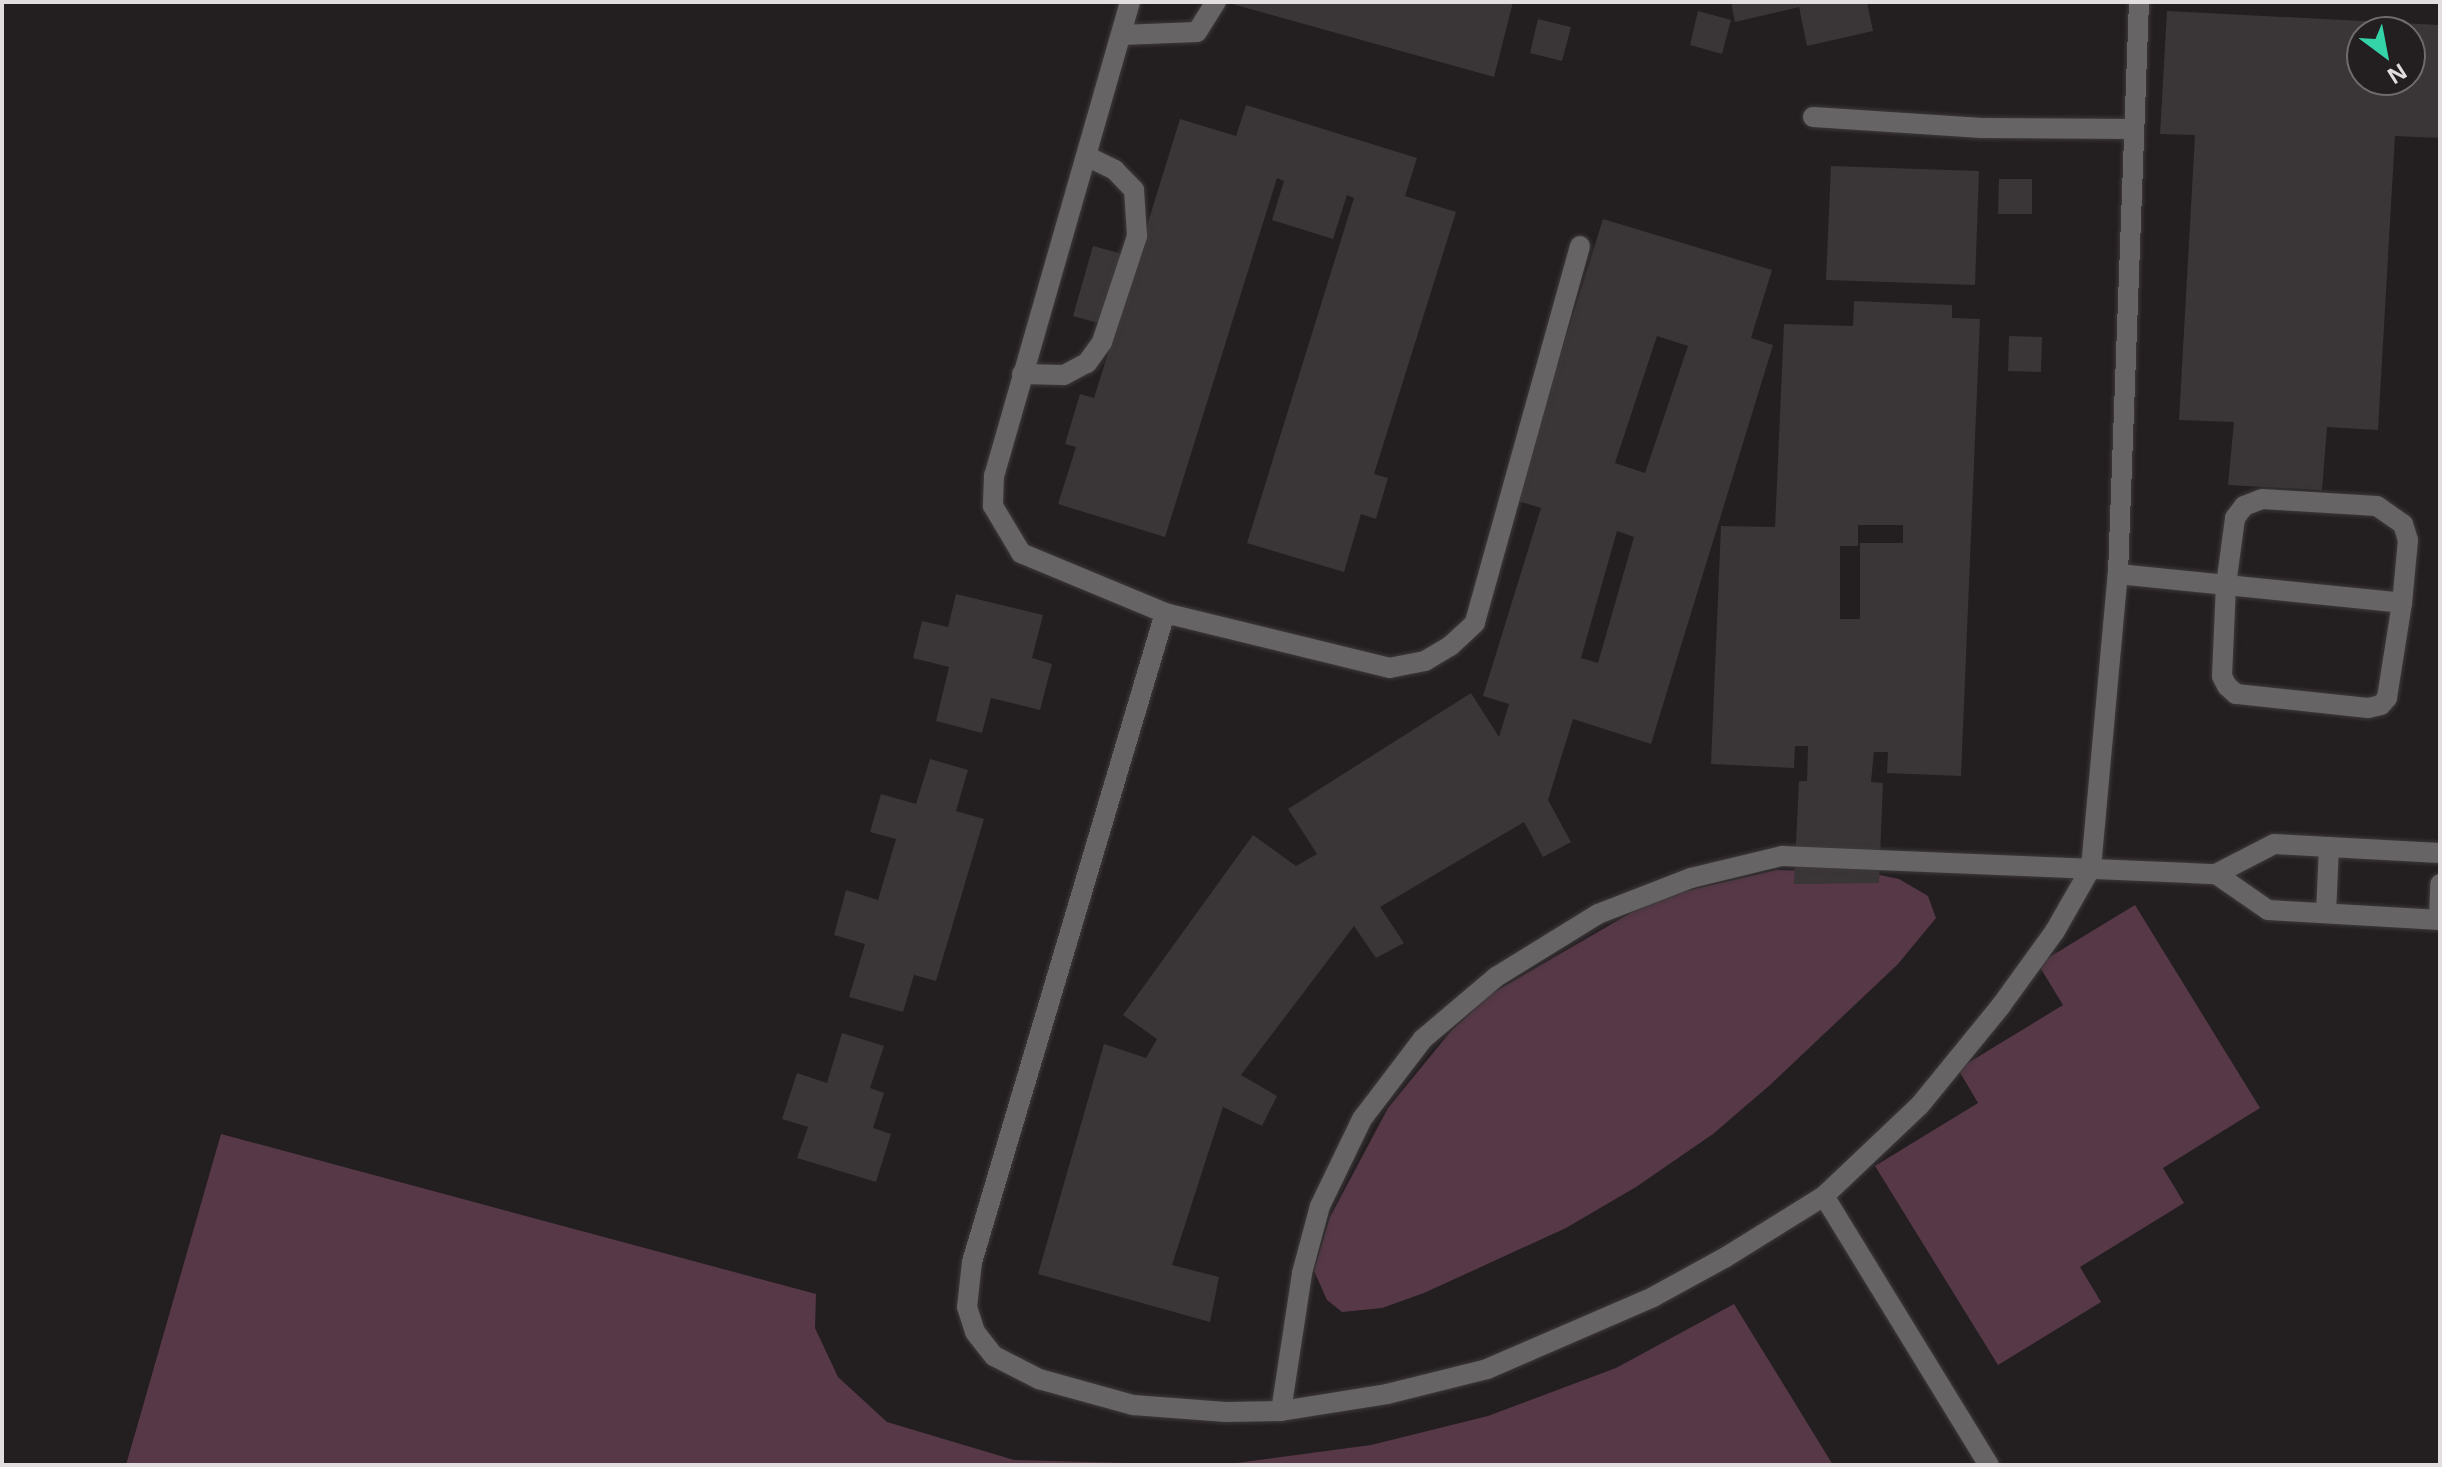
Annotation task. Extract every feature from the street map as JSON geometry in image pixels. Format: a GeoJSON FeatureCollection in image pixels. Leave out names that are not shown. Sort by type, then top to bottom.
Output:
{"type":"FeatureCollection","features":[{"type":"Feature","properties":{"kind":"lane"},"geometry":{"type":"LineString","coordinates":[[1130,2],[994,475],[993,506],[1005,531],[1021,553],[1165,613],[1390,668],[1425,661],[1450,646],[1475,623],[1580,246]]}},
{"type":"Feature","properties":{"kind":"lane"},"geometry":{"type":"LineString","coordinates":[[1121,35],[1197,32],[1216,2]]}},
{"type":"Feature","properties":{"kind":"lane"},"geometry":{"type":"LineString","coordinates":[[1165,613],[972,1262],[967,1307],[975,1332],[994,1356],[1039,1379],[1133,1405],[1281,1411],[1387,1394],[1487,1369],[1653,1297],[1824,1196],[1920,1105],[1990,1020],[2055,931],[2091,868],[2118,574],[2139,2]]}},
{"type":"Feature","properties":{"kind":"lane"},"geometry":{"type":"LineString","coordinates":[[1813,117],[1982,128],[2134,129]]}},
{"type":"Feature","properties":{"kind":"lane"},"geometry":{"type":"LineString","coordinates":[[1022,374],[1064,375],[1087,363],[1102,342],[1137,236],[1134,190],[1115,170],[1086,156]]}},
{"type":"Feature","properties":{"kind":"lane"},"geometry":{"type":"LineString","coordinates":[[2251,502],[2377,506],[2403,524],[2408,540],[2387,698],[2368,708],[2236,694],[2222,676],[2226,585],[2235,518],[2251,502]]}},
{"type":"Feature","properties":{"kind":"lane"},"geometry":{"type":"LineString","coordinates":[[2118,574],[2402,603]]}},
{"type":"Feature","properties":{"kind":"lane"},"geometry":{"type":"LineString","coordinates":[[1281,1411],[1289,1330],[1317,1219],[1362,1119],[1423,1039],[1496,977],[1598,914],[1691,878],[1782,856],[2216,874],[2274,844],[2440,853]]}},
{"type":"Feature","properties":{"kind":"lane"},"geometry":{"type":"LineString","coordinates":[[2326,913],[2329,847]]}},
{"type":"Feature","properties":{"kind":"lane"},"geometry":{"type":"LineString","coordinates":[[2216,874],[2268,910],[2439,920],[2440,884]]}},
{"type":"Feature","properties":{"kind":"lane"},"geometry":{"type":"LineString","coordinates":[[1824,1196],[1989,1465]]}},
{"type":"Feature","properties":{"kind":"shaded area"},"geometry":{"type":"Polygon","coordinates":[[[1777,870],[1866,872],[1899,879],[1928,896],[1936,918],[1898,964],[1770,1085],[1713,1134],[1636,1187],[1566,1228],[1424,1293],[1382,1308],[1342,1312],[1327,1300],[1314,1271],[1330,1217],[1388,1108],[1451,1031],[1491,994],[1641,907],[1682,892],[1777,870]]]}},
{"type":"Feature","properties":{"kind":"shaded area"},"geometry":{"type":"Polygon","coordinates":[[[2135,905],[2260,1108],[2163,1168],[2184,1203],[2080,1267],[2101,1302],[1998,1365],[1875,1166],[1978,1103],[1958,1069],[2063,1005],[2038,964],[2135,905]]]}},
{"type":"Feature","properties":{"kind":"shaded area"},"geometry":{"type":"Polygon","coordinates":[[[221,1134],[816,1294],[815,1328],[838,1377],[887,1422],[1014,1460],[1202,1465],[126,1465],[221,1134]]]}},
{"type":"Feature","properties":{"kind":"shaded area"},"geometry":{"type":"Polygon","coordinates":[[[1734,1304],[1833,1465],[1222,1465],[1371,1445],[1488,1416],[1616,1368],[1734,1304]]]}},
{"type":"Feature","properties":{"kind":"building"},"geometry":{"type":"Polygon","coordinates":[[[1225,2],[1513,2],[1494,77],[1225,2]]]}},
{"type":"Feature","properties":{"kind":"building"},"geometry":{"type":"Polygon","coordinates":[[[1731,2],[1867,2],[1873,31],[1807,46],[1799,7],[1735,22],[1731,2]]]}},
{"type":"Feature","properties":{"kind":"building"},"geometry":{"type":"Polygon","coordinates":[[[1698,11],[1731,20],[1722,54],[1690,45],[1698,11]]]}},
{"type":"Feature","properties":{"kind":"building"},"geometry":{"type":"Polygon","coordinates":[[[2167,11],[2346,20],[2346,96],[2426,96],[2426,24],[2440,25],[2440,138],[2395,136],[2378,430],[2327,427],[2322,490],[2228,485],[2234,422],[2179,420],[2195,135],[2160,134],[2167,11]]]}},
{"type":"Feature","properties":{"kind":"building"},"geometry":{"type":"Polygon","coordinates":[[[1538,19],[1571,27],[1562,61],[1530,53],[1538,19]]]}},
{"type":"Feature","properties":{"kind":"building"},"geometry":{"type":"Polygon","coordinates":[[[1246,105],[1417,158],[1405,196],[1456,212],[1374,474],[1388,478],[1376,519],[1361,514],[1344,572],[1247,543],[1354,198],[1347,195],[1333,239],[1272,220],[1284,181],[1277,178],[1165,537],[1058,504],[1076,447],[1065,444],[1080,394],[1094,398],[1116,328],[1073,316],[1093,246],[1137,258],[1180,119],[1236,136],[1246,105]]]}},
{"type":"Feature","properties":{"kind":"building"},"geometry":{"type":"Polygon","coordinates":[[[1831,166],[1979,171],[1975,285],[1826,280],[1831,166]]]}},
{"type":"Feature","properties":{"kind":"building"},"geometry":{"type":"Polygon","coordinates":[[[1999,179],[2032,179],[2032,214],[1998,214],[1999,179]]]}},
{"type":"Feature","properties":{"kind":"building"},"geometry":{"type":"Polygon","coordinates":[[[1603,219],[1772,270],[1751,338],[1773,345],[1651,744],[1573,719],[1548,800],[1571,842],[1543,857],[1524,822],[1380,907],[1404,943],[1376,958],[1354,926],[1241,1075],[1277,1096],[1262,1126],[1223,1107],[1172,1265],[1219,1277],[1210,1322],[1038,1274],[1104,1044],[1146,1058],[1157,1039],[1123,1015],[1253,835],[1296,866],[1317,854],[1288,809],[1471,693],[1499,737],[1509,704],[1483,696],[1541,508],[1515,500],[1603,219]],[[1657,336],[1615,463],[1645,473],[1688,346],[1657,336]],[[1617,531],[1581,658],[1598,663],[1634,537],[1617,531]]]}},
{"type":"Feature","properties":{"kind":"building"},"geometry":{"type":"Polygon","coordinates":[[[1854,301],[1952,305],[1952,318],[1980,319],[1961,776],[1887,773],[1888,752],[1874,752],[1871,782],[1883,783],[1879,883],[1794,884],[1799,781],[1807,781],[1808,746],[1795,746],[1794,768],[1711,764],[1721,526],[1775,527],[1784,324],[1853,326],[1854,301]],[[1858,525],[1858,546],[1840,546],[1840,619],[1860,619],[1860,543],[1903,543],[1903,525],[1858,525]]]}},
{"type":"Feature","properties":{"kind":"building"},"geometry":{"type":"Polygon","coordinates":[[[2009,336],[2042,337],[2041,372],[2008,371],[2009,336]]]}},
{"type":"Feature","properties":{"kind":"building"},"geometry":{"type":"Polygon","coordinates":[[[956,594],[1043,615],[1032,658],[1052,664],[1040,710],[991,698],[982,733],[936,721],[949,667],[913,658],[922,621],[948,627],[956,594]]]}},
{"type":"Feature","properties":{"kind":"building"},"geometry":{"type":"Polygon","coordinates":[[[930,759],[968,770],[956,811],[984,819],[936,981],[914,975],[903,1012],[849,997],[865,944],[834,935],[846,890],[878,900],[896,839],[870,832],[881,794],[916,804],[930,759]]]}},
{"type":"Feature","properties":{"kind":"building"},"geometry":{"type":"Polygon","coordinates":[[[842,1033],[884,1046],[870,1088],[884,1093],[873,1128],[891,1134],[876,1182],[797,1158],[808,1127],[782,1119],[797,1073],[827,1083],[842,1033]]]}}]}
